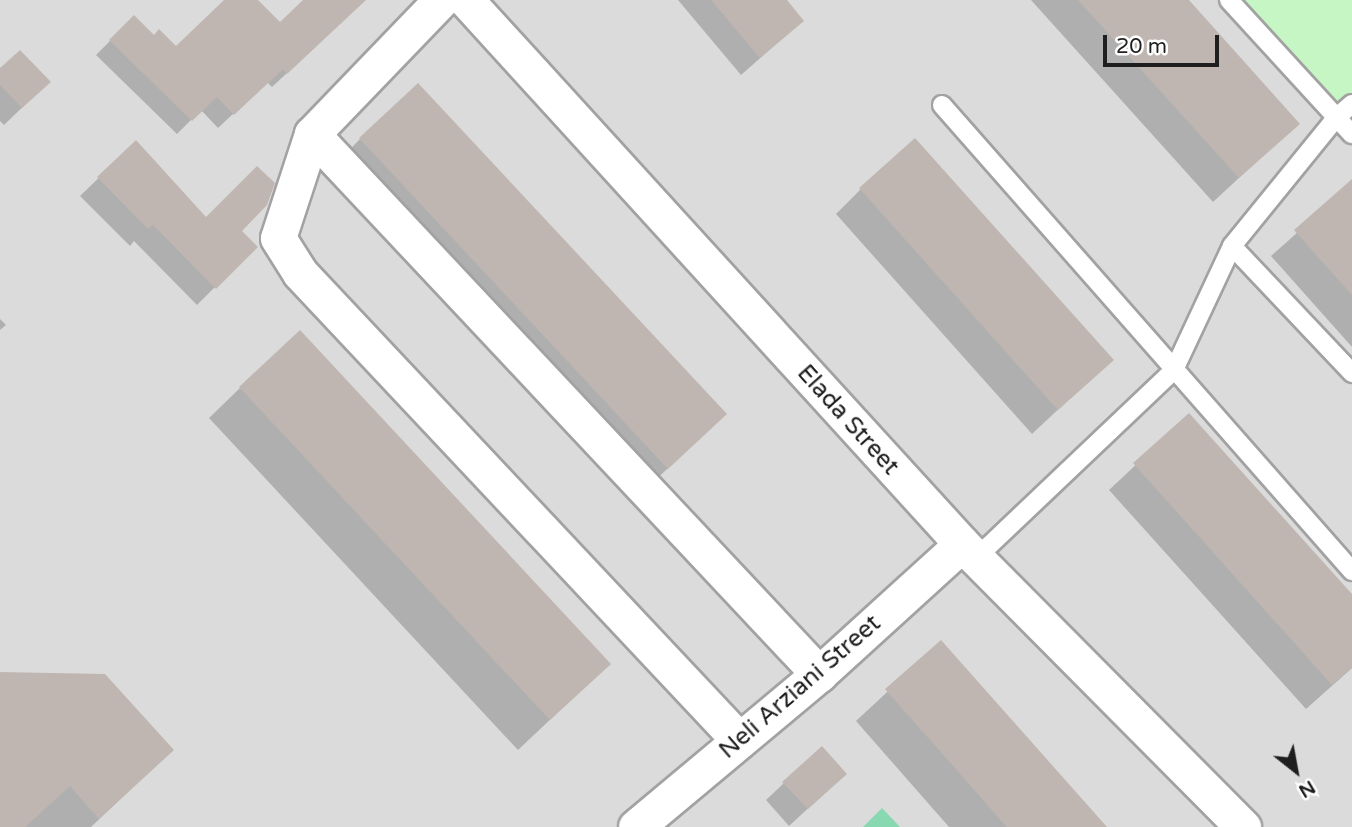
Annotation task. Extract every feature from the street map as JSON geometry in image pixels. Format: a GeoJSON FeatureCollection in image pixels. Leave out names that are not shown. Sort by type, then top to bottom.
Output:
{"type":"FeatureCollection","features":[{"type":"Feature","properties":{"kind":"street"},"geometry":{"type":"LineString","coordinates":[[441,0],[312,134],[278,238],[300,274],[739,740]]}},
{"type":"Feature","properties":{"kind":"street","name":"Elada Street"},"geometry":{"type":"LineString","coordinates":[[466,0],[969,551],[1243,827]]}},
{"type":"Feature","properties":{"kind":"street"},"geometry":{"type":"LineString","coordinates":[[312,134],[820,674]]}},
{"type":"Feature","properties":{"kind":"street","name":"Neli Arziani Street"},"geometry":{"type":"LineString","coordinates":[[636,827],[969,551]]}},
{"type":"Feature","properties":{"kind":"lane"},"geometry":{"type":"LineString","coordinates":[[1229,0],[1352,134]]}},
{"type":"Feature","properties":{"kind":"lane"},"geometry":{"type":"LineString","coordinates":[[969,551],[1174,370],[1232,246],[1337,117],[1352,104]]}},
{"type":"Feature","properties":{"kind":"lane"},"geometry":{"type":"LineString","coordinates":[[942,105],[1352,571]]}},
{"type":"Feature","properties":{"kind":"lane"},"geometry":{"type":"LineString","coordinates":[[1232,246],[1352,373]]}},
{"type":"Feature","properties":{"kind":"shaded area"},"geometry":{"type":"Polygon","coordinates":[[[0,0],[1352,0],[1352,827],[0,827],[0,0]]]}},
{"type":"Feature","properties":{"kind":"green space"},"geometry":{"type":"Polygon","coordinates":[[[1229,0],[1352,0],[1352,134],[1229,0]]]}},
{"type":"Feature","properties":{"kind":"green space"},"geometry":{"type":"Polygon","coordinates":[[[882,808],[900,827],[863,827],[882,808]]]}},
{"type":"Feature","properties":{"kind":"building"},"geometry":{"type":"Polygon","coordinates":[[[224,0],[258,0],[280,22],[303,0],[366,0],[287,74],[283,69],[234,115],[217,97],[192,121],[109,40],[134,15],[154,35],[159,29],[176,46],[224,0]]]}},
{"type":"Feature","properties":{"kind":"building"},"geometry":{"type":"Polygon","coordinates":[[[711,0],[787,0],[804,21],[760,58],[711,0]]]}},
{"type":"Feature","properties":{"kind":"building"},"geometry":{"type":"Polygon","coordinates":[[[1078,0],[1189,0],[1300,124],[1239,178],[1078,0]]]}},
{"type":"Feature","properties":{"kind":"building"},"geometry":{"type":"Polygon","coordinates":[[[20,50],[51,82],[22,108],[0,85],[0,68],[20,50]]]}},
{"type":"Feature","properties":{"kind":"building"},"geometry":{"type":"Polygon","coordinates":[[[418,83],[727,414],[668,469],[359,138],[418,83]]]}},
{"type":"Feature","properties":{"kind":"building"},"geometry":{"type":"Polygon","coordinates":[[[915,138],[1114,360],[1058,410],[859,188],[915,138]]]}},
{"type":"Feature","properties":{"kind":"building"},"geometry":{"type":"Polygon","coordinates":[[[136,140],[206,217],[257,166],[275,183],[267,205],[242,231],[258,247],[216,289],[153,225],[148,229],[97,177],[136,140]]]}},
{"type":"Feature","properties":{"kind":"building"},"geometry":{"type":"Polygon","coordinates":[[[1352,179],[1352,295],[1294,230],[1352,179]]]}},
{"type":"Feature","properties":{"kind":"building"},"geometry":{"type":"Polygon","coordinates":[[[300,330],[611,664],[550,720],[239,387],[300,330]]]}},
{"type":"Feature","properties":{"kind":"building"},"geometry":{"type":"Polygon","coordinates":[[[1189,413],[1352,594],[1352,667],[1332,685],[1133,463],[1189,413]]]}},
{"type":"Feature","properties":{"kind":"building"},"geometry":{"type":"Polygon","coordinates":[[[941,640],[1107,827],[1007,827],[885,689],[941,640]]]}},
{"type":"Feature","properties":{"kind":"building"},"geometry":{"type":"Polygon","coordinates":[[[0,672],[105,674],[174,750],[99,819],[70,786],[25,827],[0,827],[0,672]]]}},
{"type":"Feature","properties":{"kind":"building"},"geometry":{"type":"Polygon","coordinates":[[[822,746],[847,774],[808,809],[782,782],[822,746]]]}}]}
